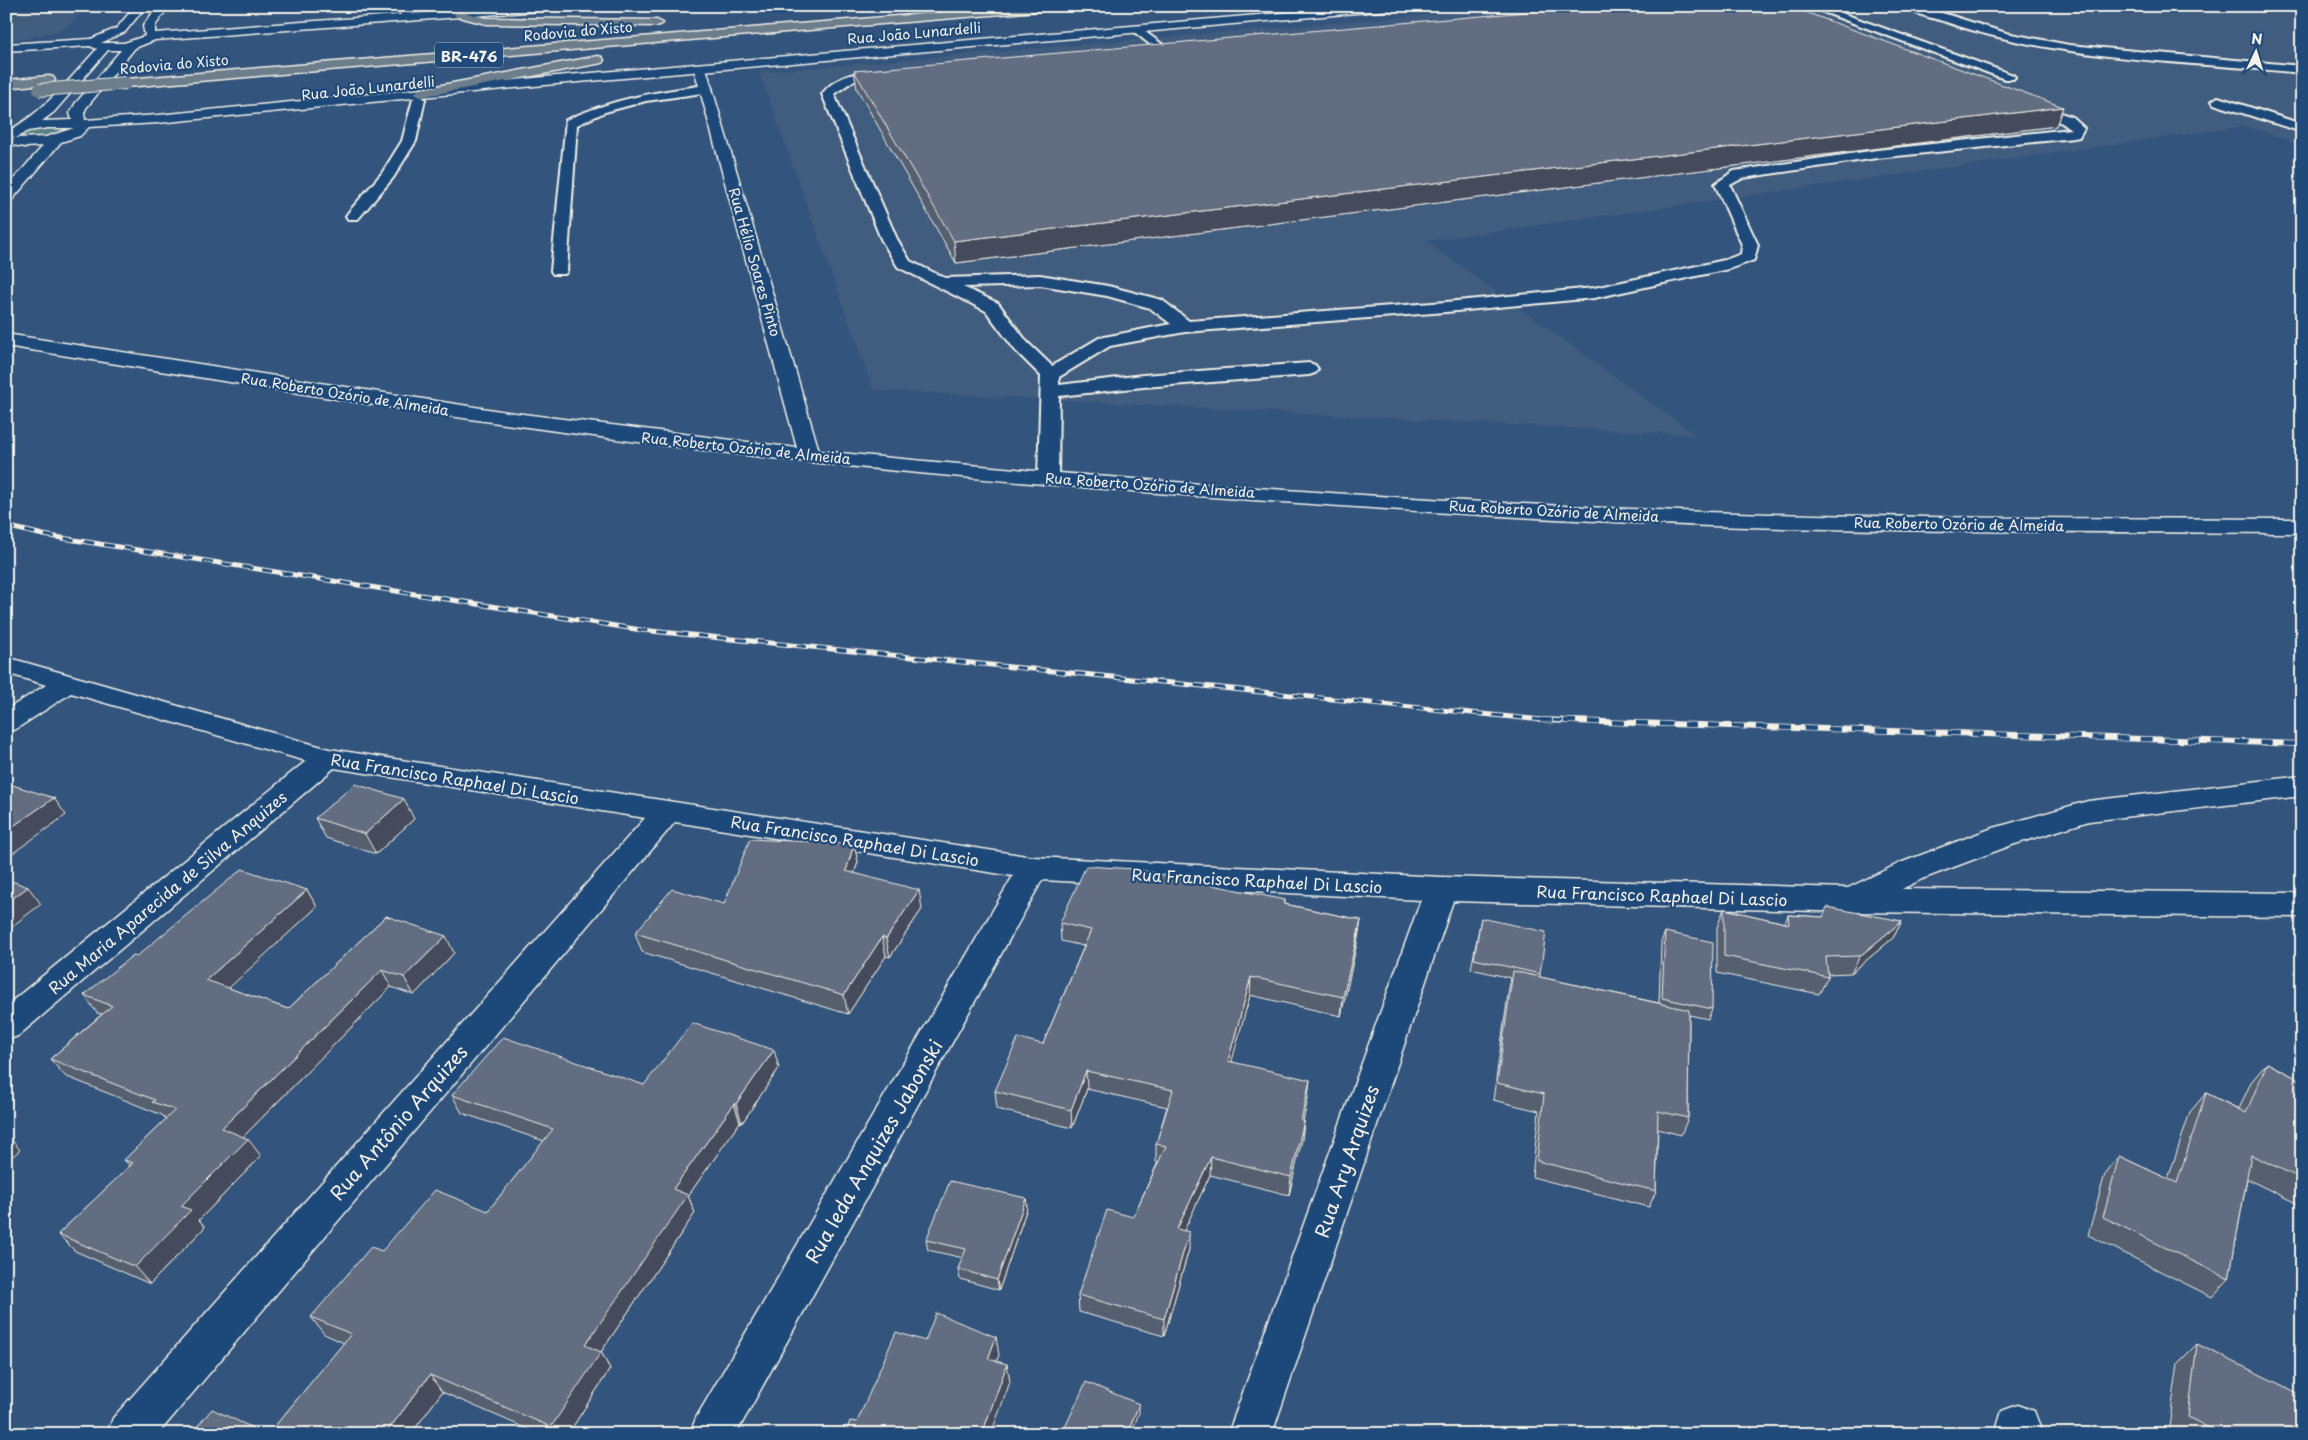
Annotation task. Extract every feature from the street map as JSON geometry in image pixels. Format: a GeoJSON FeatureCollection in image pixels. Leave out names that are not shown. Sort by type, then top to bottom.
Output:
{"type":"FeatureCollection","features":[{"type":"Feature","properties":{"kind":"highway","name":"Rodovia do Xisto"},"geometry":{"type":"LineString","coordinates":[[807,23],[968,6]]}},
{"type":"Feature","properties":{"kind":"highway","name":"Rodovia do Xisto"},"geometry":{"type":"LineString","coordinates":[[6,93],[130,78],[807,23],[1062,6]]}},
{"type":"Feature","properties":{"kind":"highway"},"geometry":{"type":"LineString","coordinates":[[459,14],[486,21],[671,23]]}},
{"type":"Feature","properties":{"kind":"highway"},"geometry":{"type":"LineString","coordinates":[[708,23],[807,23]]}},
{"type":"Feature","properties":{"kind":"highway"},"geometry":{"type":"LineString","coordinates":[[419,96],[620,56],[807,23]]}},
{"type":"Feature","properties":{"kind":"highway","name":"Rodovia do Xisto"},"geometry":{"type":"LineString","coordinates":[[6,84],[49,80],[130,78]]}},
{"type":"Feature","properties":{"kind":"street"},"geometry":{"type":"LineString","coordinates":[[6,155],[11,139],[10,135],[24,128],[49,109],[141,6]]}},
{"type":"Feature","properties":{"kind":"street"},"geometry":{"type":"LineString","coordinates":[[150,36],[149,26],[164,6]]}},
{"type":"Feature","properties":{"kind":"street"},"geometry":{"type":"LineString","coordinates":[[6,48],[93,42],[95,45],[137,33],[150,36],[566,6]]}},
{"type":"Feature","properties":{"kind":"street","name":"Rua João Lunardelli"},"geometry":{"type":"LineString","coordinates":[[24,128],[48,124],[158,119],[419,96],[700,68],[1401,6]]}},
{"type":"Feature","properties":{"kind":"street"},"geometry":{"type":"LineString","coordinates":[[6,198],[63,138],[82,129],[83,126],[79,124],[77,113],[80,107],[132,44],[150,36]]}},
{"type":"Feature","properties":{"kind":"street"},"geometry":{"type":"LineString","coordinates":[[108,41],[132,44]]}},
{"type":"Feature","properties":{"kind":"street","name":"Rua Hélio Soares Pinto"},"geometry":{"type":"LineString","coordinates":[[700,68],[810,456]]}},
{"type":"Feature","properties":{"kind":"street","name":"Rua João Lunardelli"},"geometry":{"type":"LineString","coordinates":[[11,139],[63,138],[419,96]]}},
{"type":"Feature","properties":{"kind":"street","name":"Rua Roberto Ozório de Almeida"},"geometry":{"type":"LineString","coordinates":[[6,340],[496,418],[810,456],[1048,478],[1339,500],[1780,521],[2015,525],[2302,526]]}},
{"type":"Feature","properties":{"kind":"street","name":"Rua Francisco Raphael Di Lascio"},"geometry":{"type":"LineString","coordinates":[[6,665],[328,758],[1034,868],[1441,889],[1853,900],[1911,871],[2001,837],[2088,811],[2302,786]]}},
{"type":"Feature","properties":{"kind":"street"},"geometry":{"type":"LineString","coordinates":[[6,722],[68,682]]}},
{"type":"Feature","properties":{"kind":"street","name":"Rua Maria Aparecida de Silva Anquizes"},"geometry":{"type":"LineString","coordinates":[[6,1026],[328,758]]}},
{"type":"Feature","properties":{"kind":"street","name":"Rua Antônio Arquizes"},"geometry":{"type":"LineString","coordinates":[[129,1434],[668,811]]}},
{"type":"Feature","properties":{"kind":"street","name":"Rua Ieda Anquizes Jabonski"},"geometry":{"type":"LineString","coordinates":[[712,1434],[1034,868]]}},
{"type":"Feature","properties":{"kind":"street","name":"Rua Ary Arquizes"},"geometry":{"type":"LineString","coordinates":[[1250,1434],[1441,889]]}},
{"type":"Feature","properties":{"kind":"street"},"geometry":{"type":"LineString","coordinates":[[1853,900],[2302,905]]}},
{"type":"Feature","properties":{"kind":"lane"},"geometry":{"type":"LineString","coordinates":[[405,18],[407,6]]}},
{"type":"Feature","properties":{"kind":"lane"},"geometry":{"type":"LineString","coordinates":[[1812,6],[2010,77]]}},
{"type":"Feature","properties":{"kind":"lane"},"geometry":{"type":"LineString","coordinates":[[1908,6],[1975,28],[2035,43],[2096,52],[2302,70]]}},
{"type":"Feature","properties":{"kind":"lane"},"geometry":{"type":"LineString","coordinates":[[1137,29],[1170,50],[1146,52]]}},
{"type":"Feature","properties":{"kind":"lane"},"geometry":{"type":"LineString","coordinates":[[908,73],[849,78],[836,84],[828,94],[888,239],[904,264],[992,307],[1049,383],[1048,478]]}},
{"type":"Feature","properties":{"kind":"lane"},"geometry":{"type":"LineString","coordinates":[[559,271],[571,123],[601,109],[645,97],[706,89]]}},
{"type":"Feature","properties":{"kind":"lane"},"geometry":{"type":"LineString","coordinates":[[353,216],[388,175],[409,141],[419,96]]}},
{"type":"Feature","properties":{"kind":"lane"},"geometry":{"type":"LineString","coordinates":[[1049,383],[1106,342],[1185,327],[1446,307],[1594,293],[1729,264],[1748,257],[1750,245],[1722,184],[1739,174],[1877,154],[2074,134],[2078,128],[2067,120],[2012,100]]}},
{"type":"Feature","properties":{"kind":"lane"},"geometry":{"type":"LineString","coordinates":[[2218,101],[2302,128]]}},
{"type":"Feature","properties":{"kind":"lane"},"geometry":{"type":"LineString","coordinates":[[944,282],[1040,280],[1108,291],[1156,304],[1185,327]]}},
{"type":"Feature","properties":{"kind":"lane"},"geometry":{"type":"LineString","coordinates":[[1049,383],[1143,381],[1309,369]]}},
{"type":"Feature","properties":{"kind":"shaded area"},"geometry":{"type":"Polygon","coordinates":[[[6,6],[89,6],[65,29],[26,39],[6,40],[6,6]]]}},
{"type":"Feature","properties":{"kind":"shaded area"},"geometry":{"type":"Polygon","coordinates":[[[1528,6],[2263,6],[2302,17],[2302,145],[2246,126],[1426,241],[1696,435],[873,390],[759,72],[1528,6]]]}},
{"type":"Feature","properties":{"kind":"green space"},"geometry":{"type":"Polygon","coordinates":[[[64,127],[68,130],[48,138],[20,137],[34,129],[64,127]]]}},
{"type":"Feature","properties":{"kind":"building"},"geometry":{"type":"Polygon","coordinates":[[[1595,6],[1789,6],[2063,107],[954,241],[854,71],[1595,6]]]}},
{"type":"Feature","properties":{"kind":"building"},"geometry":{"type":"Polygon","coordinates":[[[6,783],[54,798],[6,831],[6,783]]]}},
{"type":"Feature","properties":{"kind":"building"},"geometry":{"type":"Polygon","coordinates":[[[355,784],[404,799],[365,834],[315,818],[355,784]]]}},
{"type":"Feature","properties":{"kind":"building"},"geometry":{"type":"Polygon","coordinates":[[[750,839],[854,844],[846,871],[919,890],[886,939],[882,937],[844,995],[635,933],[672,889],[724,904],[750,839]]]}},
{"type":"Feature","properties":{"kind":"building"},"geometry":{"type":"Polygon","coordinates":[[[1086,866],[1135,869],[1285,900],[1284,904],[1361,920],[1343,997],[1251,977],[1228,1061],[1310,1080],[1301,1121],[1304,1121],[1291,1177],[1211,1157],[1177,1229],[1189,1232],[1164,1319],[1078,1295],[1107,1210],[1133,1217],[1166,1146],[1156,1144],[1173,1090],[1086,1071],[1071,1110],[995,1091],[1018,1038],[1043,1044],[1091,930],[1060,923],[1086,866]]]}},
{"type":"Feature","properties":{"kind":"building"},"geometry":{"type":"Polygon","coordinates":[[[242,869],[307,890],[206,980],[288,1009],[386,916],[446,936],[404,977],[382,970],[222,1128],[248,1139],[181,1206],[191,1210],[135,1267],[58,1234],[133,1163],[124,1160],[175,1110],[152,1102],[155,1100],[50,1059],[112,1006],[84,995],[133,955],[137,956],[242,869]]]}},
{"type":"Feature","properties":{"kind":"building"},"geometry":{"type":"Polygon","coordinates":[[[6,879],[28,887],[6,903],[6,879]]]}},
{"type":"Feature","properties":{"kind":"building"},"geometry":{"type":"Polygon","coordinates":[[[1827,907],[1902,921],[1860,956],[1826,957],[1828,977],[1724,956],[1724,909],[1789,924],[1788,915],[1823,917],[1827,907]]]}},
{"type":"Feature","properties":{"kind":"building"},"geometry":{"type":"Polygon","coordinates":[[[1481,918],[1546,932],[1540,974],[1474,959],[1481,918]]]}},
{"type":"Feature","properties":{"kind":"building"},"geometry":{"type":"Polygon","coordinates":[[[1665,932],[1713,942],[1712,1009],[1662,998],[1665,932]]]}},
{"type":"Feature","properties":{"kind":"building"},"geometry":{"type":"Polygon","coordinates":[[[1513,971],[1689,1010],[1688,1118],[1658,1111],[1656,1191],[1537,1161],[1544,1094],[1497,1083],[1513,971]]]}},
{"type":"Feature","properties":{"kind":"building"},"geometry":{"type":"Polygon","coordinates":[[[692,1023],[774,1050],[673,1189],[688,1195],[585,1345],[601,1352],[551,1427],[430,1375],[385,1434],[292,1434],[275,1426],[351,1334],[311,1317],[371,1247],[382,1251],[435,1190],[488,1211],[553,1129],[452,1095],[503,1037],[644,1085],[692,1023]]]}},
{"type":"Feature","properties":{"kind":"building"},"geometry":{"type":"Polygon","coordinates":[[[2267,1063],[2302,1081],[2302,1179],[2251,1155],[2229,1279],[2103,1217],[2119,1156],[2177,1183],[2206,1093],[2246,1113],[2267,1063]]]}},
{"type":"Feature","properties":{"kind":"building"},"geometry":{"type":"Polygon","coordinates":[[[950,1181],[1026,1198],[997,1280],[958,1269],[966,1249],[926,1240],[950,1181]]]}},
{"type":"Feature","properties":{"kind":"building"},"geometry":{"type":"Polygon","coordinates":[[[936,1313],[996,1337],[988,1359],[1007,1364],[982,1434],[845,1434],[850,1421],[857,1422],[896,1332],[925,1341],[936,1313]]]}},
{"type":"Feature","properties":{"kind":"building"},"geometry":{"type":"Polygon","coordinates":[[[2197,1344],[2302,1395],[2302,1434],[2220,1434],[2188,1417],[2197,1344]]]}},
{"type":"Feature","properties":{"kind":"building"},"geometry":{"type":"Polygon","coordinates":[[[1086,1382],[1139,1404],[1127,1434],[1062,1434],[1086,1382]]]}},
{"type":"Feature","properties":{"kind":"building"},"geometry":{"type":"Polygon","coordinates":[[[212,1409],[266,1434],[191,1434],[212,1409]]]}},
{"type":"Feature","properties":{"kind":"railway"},"geometry":{"type":"LineString","coordinates":[[6,526],[43,535],[641,630],[1542,720],[1575,721]]}},
{"type":"Feature","properties":{"kind":"railway"},"geometry":{"type":"LineString","coordinates":[[1540,720],[2302,744]]}}]}
